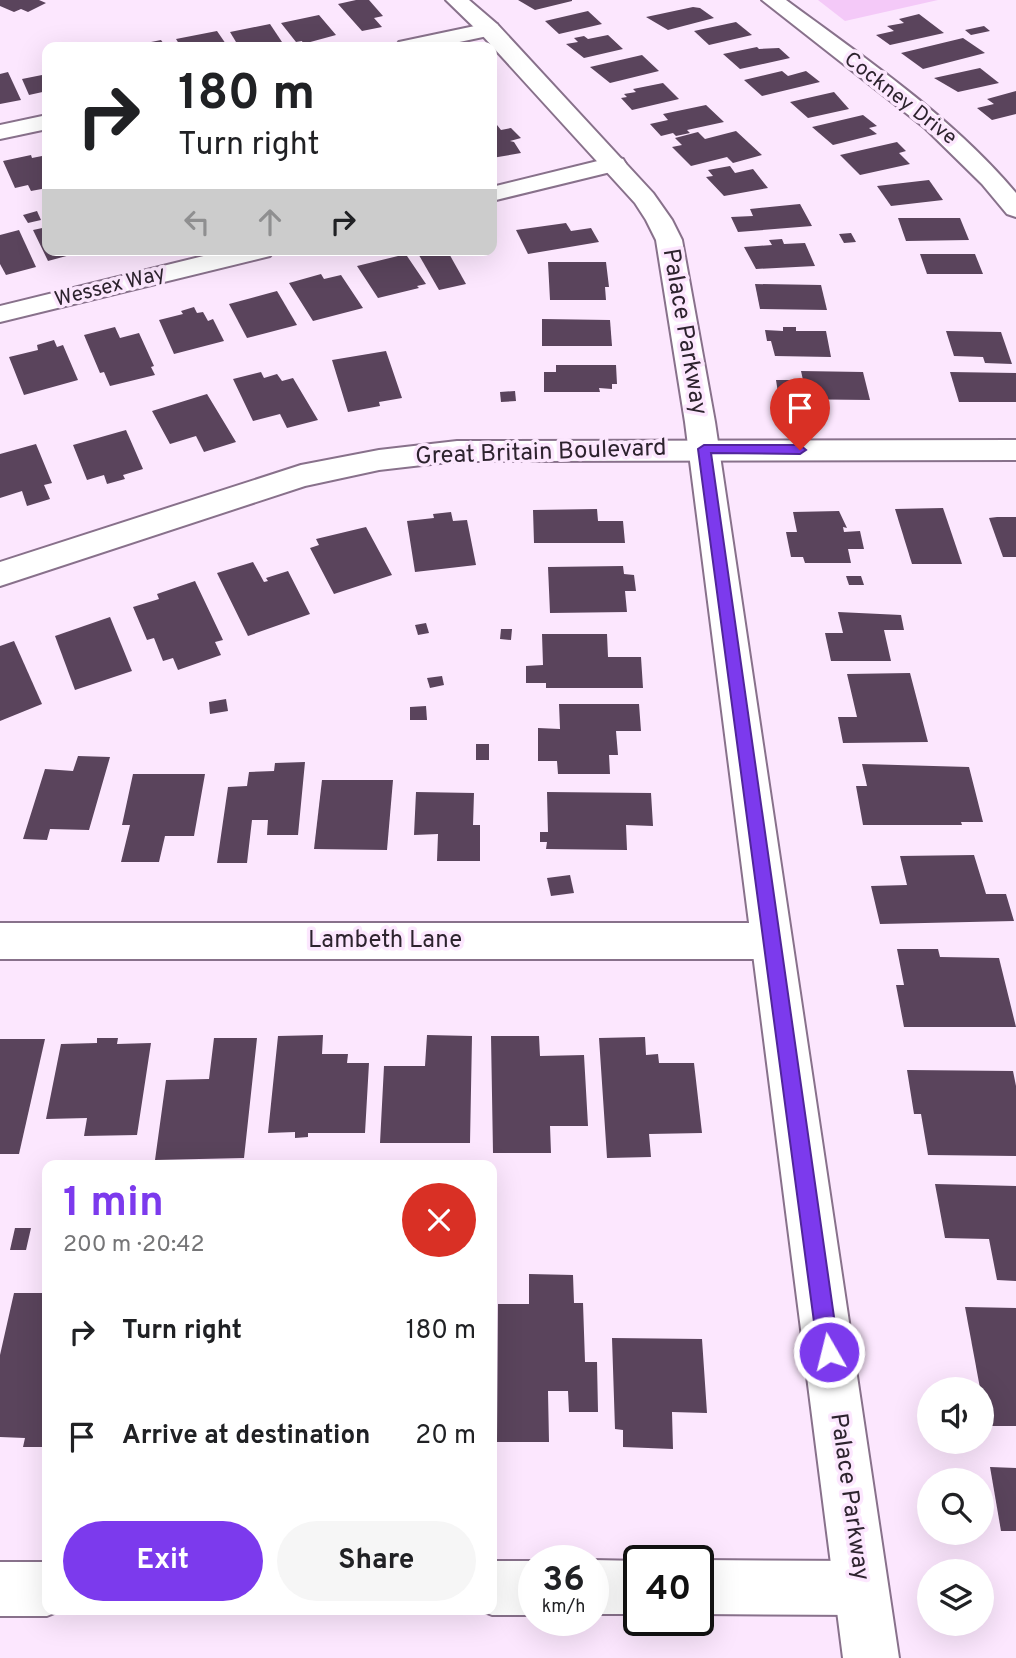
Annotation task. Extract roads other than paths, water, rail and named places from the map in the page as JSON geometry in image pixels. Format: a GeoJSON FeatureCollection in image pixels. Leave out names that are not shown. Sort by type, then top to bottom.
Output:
{"type":"FeatureCollection","features":[{"type":"Feature","properties":{"kind":"street","name":"Palace Parkway"},"geometry":{"type":"LineString","coordinates":[[457,0],[489,29],[614,164],[644,198],[659,219],[669,240],[704,449],[871,1658]]}},
{"type":"Feature","properties":{"kind":"street","name":"Cockney Drive"},"geometry":{"type":"LineString","coordinates":[[774,0],[947,134],[984,169],[1016,209]]}},
{"type":"Feature","properties":{"kind":"street"},"geometry":{"type":"LineString","coordinates":[[430,42],[489,29]]}},
{"type":"Feature","properties":{"kind":"street"},"geometry":{"type":"LineString","coordinates":[[0,132],[42,123]]}},
{"type":"Feature","properties":{"kind":"street"},"geometry":{"type":"LineString","coordinates":[[497,193],[614,164]]}},
{"type":"Feature","properties":{"kind":"street","name":"Wessex Way"},"geometry":{"type":"LineString","coordinates":[[0,314],[237,256]]}},
{"type":"Feature","properties":{"kind":"street","name":"Great Britain Boulevard"},"geometry":{"type":"LineString","coordinates":[[0,574],[301,476],[379,460],[457,451],[1016,450]]}},
{"type":"Feature","properties":{"kind":"street","name":"Lambeth Lane"},"geometry":{"type":"LineString","coordinates":[[0,941],[770,941]]}},
{"type":"Feature","properties":{"kind":"street"},"geometry":{"type":"LineString","coordinates":[[714,1587],[861,1588]]}},
{"type":"Feature","properties":{"kind":"street"},"geometry":{"type":"LineString","coordinates":[[497,1588],[518,1588]]}},
{"type":"Feature","properties":{"kind":"street"},"geometry":{"type":"LineString","coordinates":[[0,1589],[42,1589]]}}]}
